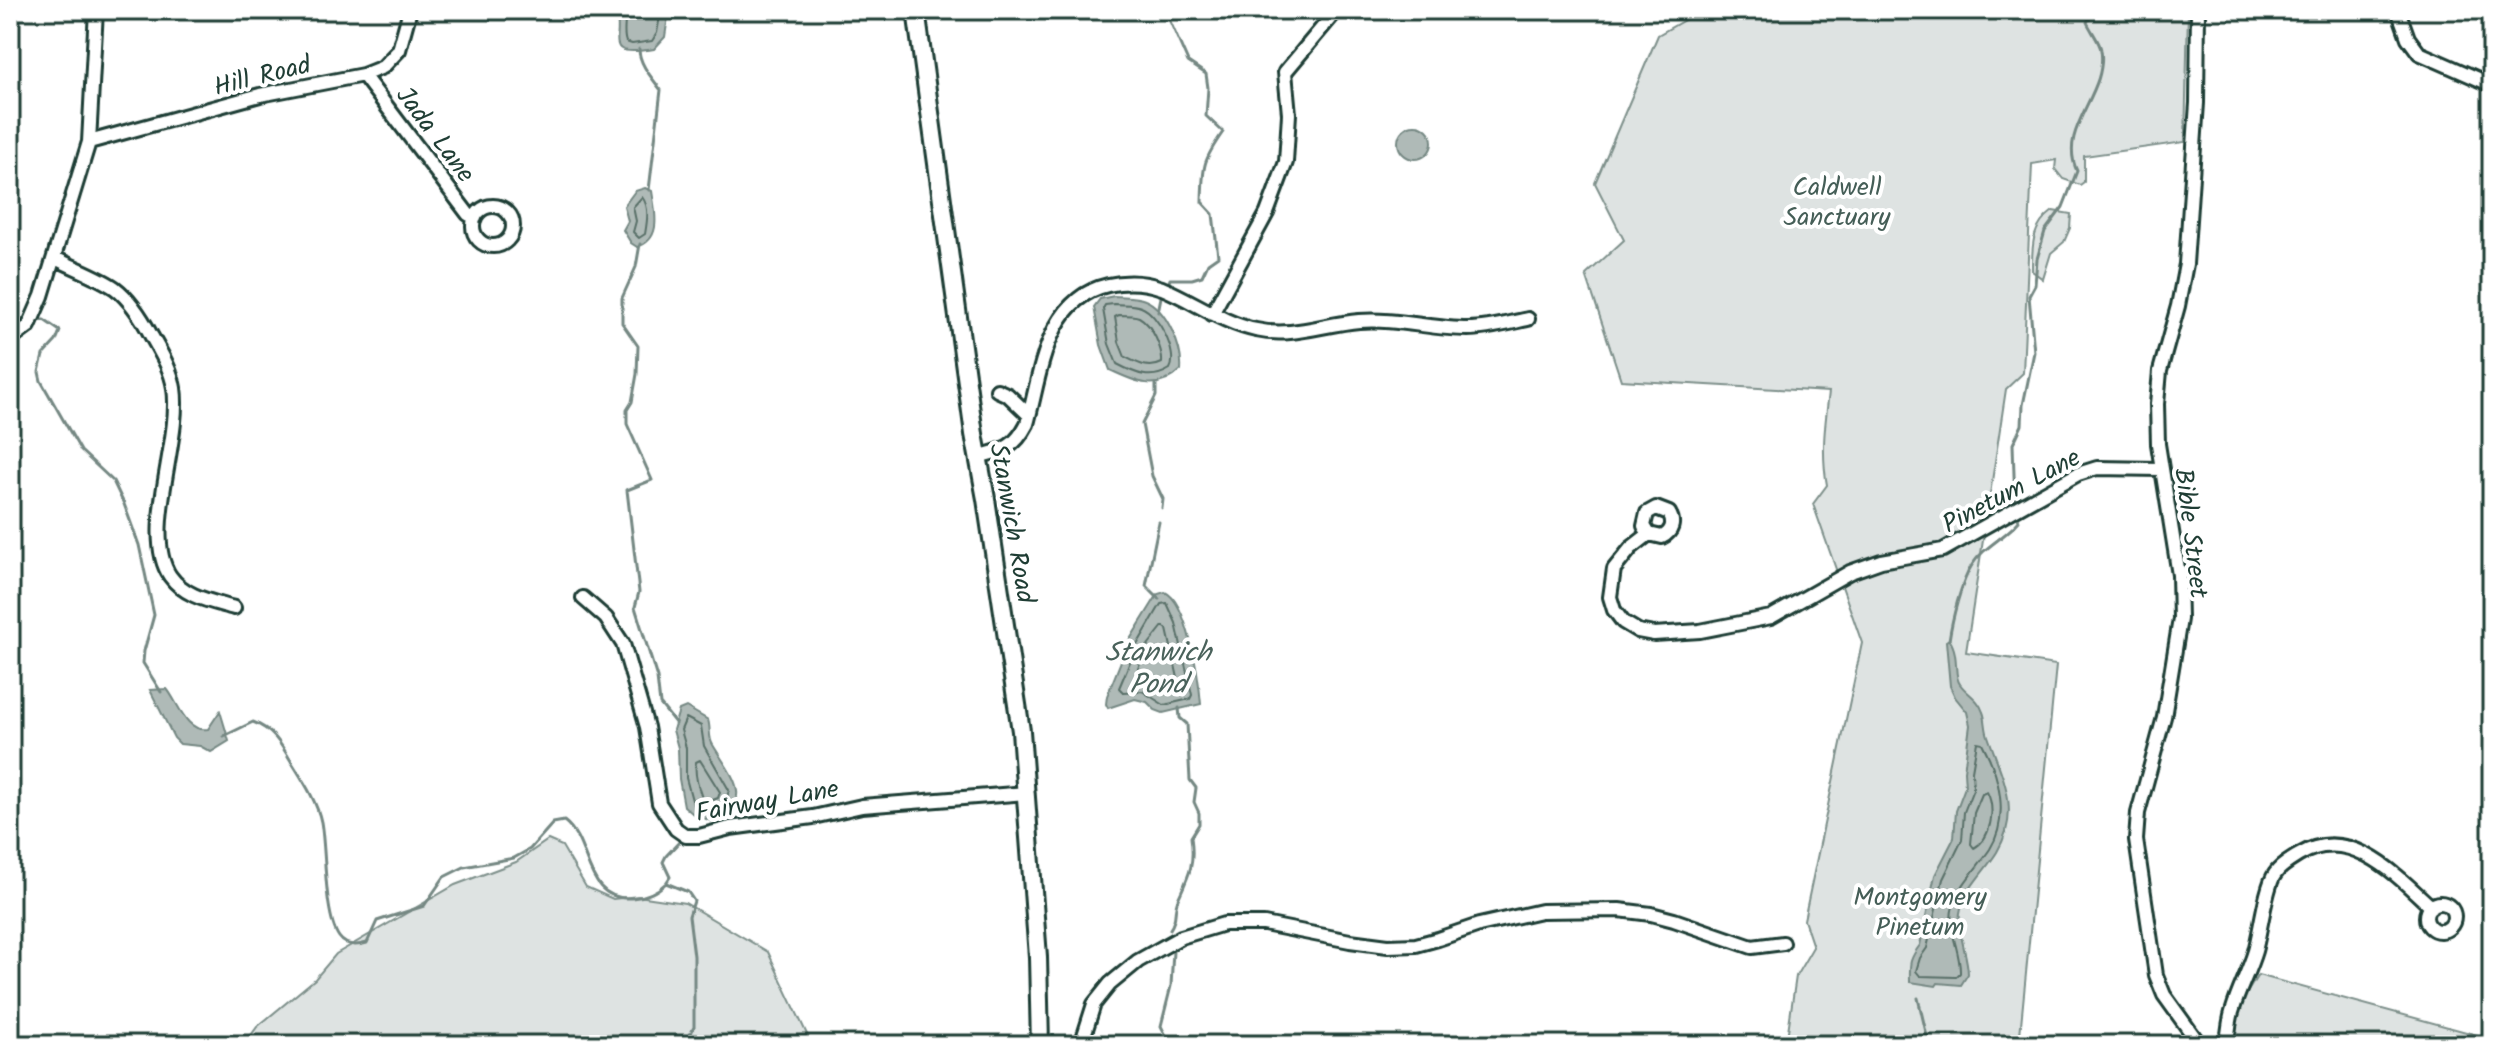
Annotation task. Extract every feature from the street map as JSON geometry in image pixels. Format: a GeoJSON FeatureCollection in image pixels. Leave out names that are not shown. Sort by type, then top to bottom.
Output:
{"type":"FeatureCollection","features":[{"type":"Feature","properties":{"kind":"street"},"geometry":{"type":"LineString","coordinates":[[10,340],[29,326],[55,258],[89,142],[96,10]]}},
{"type":"Feature","properties":{"kind":"street","name":"Hill Road"},"geometry":{"type":"LineString","coordinates":[[89,142],[260,95],[363,75],[383,67],[399,50],[410,10]]}},
{"type":"Feature","properties":{"kind":"street","name":"Stanwich Road"},"geometry":{"type":"LineString","coordinates":[[916,10],[977,457],[1013,674],[1027,793],[1040,1045]]}},
{"type":"Feature","properties":{"kind":"street","name":"Bible Street"},"geometry":{"type":"LineString","coordinates":[[2198,10],[2197,103],[2186,264],[2157,394],[2157,431],[2177,555],[2180,619],[2164,717],[2138,813],[2136,850],[2159,984],[2200,1045]]}},
{"type":"Feature","properties":{"kind":"street"},"geometry":{"type":"LineString","coordinates":[[2398,10],[2410,44],[2419,53],[2492,85]]}},
{"type":"Feature","properties":{"kind":"street"},"geometry":{"type":"LineString","coordinates":[[1212,314],[1267,213],[1286,162],[1289,114],[1285,72],[1332,16]]}},
{"type":"Feature","properties":{"kind":"street","name":"Jada Lane"},"geometry":{"type":"LineString","coordinates":[[363,75],[468,214],[475,218]]}},
{"type":"Feature","properties":{"kind":"street"},"geometry":{"type":"LineString","coordinates":[[55,258],[116,289],[142,319],[165,360],[173,387],[175,413],[159,535],[161,559],[171,577],[192,596],[234,608]]}},
{"type":"Feature","properties":{"kind":"street"},"geometry":{"type":"LineString","coordinates":[[977,457],[1010,447],[1020,438],[1054,330],[1063,312],[1085,293],[1113,284],[1149,284],[1234,325],[1279,333],[1309,331],[1356,321],[1388,320],[1470,329],[1528,319]]}},
{"type":"Feature","properties":{"kind":"street"},"geometry":{"type":"LineString","coordinates":[[997,390],[1008,395],[1029,415]]}},
{"type":"Feature","properties":{"kind":"street","name":"Pinetum Lane"},"geometry":{"type":"LineString","coordinates":[[1649,534],[1631,548],[1614,569],[1610,597],[1614,610],[1623,622],[1638,631],[1662,634],[1700,631],[1771,617],[1850,572],[1881,561],[1943,550],[2078,474],[2097,468],[2161,469]]}},
{"type":"Feature","properties":{"kind":"street","name":"Fairway Lane"},"geometry":{"type":"LineString","coordinates":[[583,598],[606,618],[623,644],[647,727],[659,803],[676,829],[686,836],[813,817],[862,806],[1027,793]]}},
{"type":"Feature","properties":{"kind":"street"},"geometry":{"type":"LineString","coordinates":[[2227,1045],[2232,1011],[2252,961],[2268,890],[2274,874],[2289,861],[2309,849],[2330,846],[2356,850],[2386,866],[2431,907]]}},
{"type":"Feature","properties":{"kind":"street"},"geometry":{"type":"LineString","coordinates":[[1081,1045],[1094,1004],[1110,984],[1138,961],[1181,937],[1224,924],[1264,924],[1388,946],[1416,945],[1526,913],[1619,910],[1674,920],[1752,947],[1783,943]]}},
{"type":"Feature","properties":{"kind":"green space","name":"Caldwell Sanctuary"},"geometry":{"type":"Polygon","coordinates":[[[1702,10],[2188,10],[2185,142],[2084,156],[2084,182],[2080,185],[2063,179],[2055,169],[2056,160],[2032,164],[2023,373],[2006,389],[1966,652],[2056,665],[2019,1045],[1786,1045],[1796,976],[1813,947],[1804,920],[1862,643],[1813,504],[1827,485],[1824,450],[1829,392],[1621,380],[1586,275],[1624,240],[1595,183],[1658,35],[1702,10]]]}},
{"type":"Feature","properties":{"kind":"green space"},"geometry":{"type":"Polygon","coordinates":[[[2053,211],[2071,214],[2070,228],[2064,242],[2051,253],[2043,279],[2032,271],[2033,245],[2040,224],[2053,211]]]}},
{"type":"Feature","properties":{"kind":"green space"},"geometry":{"type":"Polygon","coordinates":[[[548,840],[562,846],[586,887],[613,899],[638,896],[685,903],[768,952],[812,1045],[244,1045],[257,1027],[315,979],[336,954],[455,885],[516,862],[548,840]]]}},
{"type":"Feature","properties":{"kind":"green space"},"geometry":{"type":"Polygon","coordinates":[[[2258,975],[2492,1039],[2492,1045],[2229,1045],[2240,1004],[2258,975]]]}},
{"type":"Feature","properties":{"kind":"water"},"geometry":{"type":"Polygon","coordinates":[[[615,10],[669,10],[665,37],[654,49],[626,51],[620,48],[615,10]]]}},
{"type":"Feature","properties":{"kind":"water"},"geometry":{"type":"Polygon","coordinates":[[[1415,125],[1427,130],[1432,142],[1427,154],[1415,159],[1403,154],[1398,142],[1403,130],[1415,125]]]}},
{"type":"Feature","properties":{"kind":"water"},"geometry":{"type":"Polygon","coordinates":[[[645,188],[652,191],[655,224],[651,238],[637,247],[623,230],[628,221],[624,206],[635,191],[645,188]]]}},
{"type":"Feature","properties":{"kind":"water"},"geometry":{"type":"Polygon","coordinates":[[[1114,296],[1145,300],[1160,312],[1176,341],[1181,370],[1164,381],[1146,383],[1110,370],[1101,345],[1094,307],[1100,299],[1114,296]]]}},
{"type":"Feature","properties":{"kind":"water","name":"Stanwich Pond"},"geometry":{"type":"Polygon","coordinates":[[[1165,592],[1180,610],[1186,626],[1201,704],[1163,713],[1147,702],[1135,699],[1108,708],[1107,696],[1129,641],[1158,594],[1165,592]]]}},
{"type":"Feature","properties":{"kind":"water"},"geometry":{"type":"Polygon","coordinates":[[[1949,639],[1958,680],[1983,712],[2004,780],[2009,808],[2004,837],[1997,852],[1961,908],[1960,925],[1968,974],[1961,985],[1938,983],[1936,986],[1910,982],[1910,967],[1920,945],[1935,875],[1954,838],[1956,811],[1965,787],[1970,725],[1967,712],[1950,686],[1946,641],[1949,639]]]}},
{"type":"Feature","properties":{"kind":"water"},"geometry":{"type":"Polygon","coordinates":[[[167,689],[188,722],[200,729],[208,729],[220,711],[229,741],[211,752],[200,746],[180,744],[150,690],[167,689]]]}},
{"type":"Feature","properties":{"kind":"water"},"geometry":{"type":"Polygon","coordinates":[[[686,707],[708,720],[711,742],[736,787],[734,805],[711,821],[693,814],[684,806],[673,730],[679,710],[686,707]]]}},
{"type":"Feature","properties":{"kind":"waterway"},"geometry":{"type":"LineString","coordinates":[[1165,10],[1188,62],[1206,74],[1206,116],[1223,132],[1207,158],[1202,190],[1202,202],[1213,214],[1218,256],[1208,263],[1202,276],[1170,279],[1169,282]]}},
{"type":"Feature","properties":{"kind":"waterway"},"geometry":{"type":"LineString","coordinates":[[2015,505],[2013,444],[2022,425],[2034,352],[2029,296],[2035,285],[2037,259],[2045,231],[2063,207],[2077,171],[2073,140],[2101,66],[2100,47],[2087,22],[2095,10]]}},
{"type":"Feature","properties":{"kind":"waterway"},"geometry":{"type":"LineString","coordinates":[[639,49],[644,65],[661,90],[649,190]]}},
{"type":"Feature","properties":{"kind":"waterway"},"geometry":{"type":"LineString","coordinates":[[640,244],[636,267],[622,298],[622,323],[638,346],[637,374],[632,402],[627,410],[627,424],[652,480],[627,490],[639,592],[635,607],[657,678],[660,704],[676,724]]}},
{"type":"Feature","properties":{"kind":"waterway"},"geometry":{"type":"LineString","coordinates":[[1158,312],[1161,297]]}},
{"type":"Feature","properties":{"kind":"waterway"},"geometry":{"type":"LineString","coordinates":[[10,321],[26,319]]}},
{"type":"Feature","properties":{"kind":"waterway"},"geometry":{"type":"LineString","coordinates":[[37,320],[44,320],[60,331],[56,341],[43,355],[39,372],[41,381],[81,451],[113,481],[139,545],[154,615],[143,663],[161,692]]}},
{"type":"Feature","properties":{"kind":"waterway"},"geometry":{"type":"LineString","coordinates":[[1156,384],[1156,396],[1142,424],[1152,476],[1163,499],[1162,508]]}},
{"type":"Feature","properties":{"kind":"waterway"},"geometry":{"type":"LineString","coordinates":[[1949,640],[1968,572],[1982,553],[2019,521],[2017,513]]}},
{"type":"Feature","properties":{"kind":"waterway"},"geometry":{"type":"LineString","coordinates":[[1159,522],[1146,586],[1159,599]]}},
{"type":"Feature","properties":{"kind":"waterway"},"geometry":{"type":"LineString","coordinates":[[1170,929],[1190,870],[1191,837],[1199,824],[1199,813],[1194,802],[1196,788],[1190,780],[1187,724],[1180,718],[1179,708]]}},
{"type":"Feature","properties":{"kind":"waterway"},"geometry":{"type":"LineString","coordinates":[[224,736],[253,722],[260,725],[280,743],[304,783],[321,822],[328,899],[334,927],[339,937],[348,944],[367,943],[377,921],[424,906],[444,877],[464,867],[514,858],[530,849],[553,823],[564,821],[573,831],[596,881],[604,890],[616,896],[632,898],[655,892],[666,883]]}},
{"type":"Feature","properties":{"kind":"waterway"},"geometry":{"type":"LineString","coordinates":[[666,883],[670,877],[663,862],[680,841]]}},
{"type":"Feature","properties":{"kind":"waterway"},"geometry":{"type":"LineString","coordinates":[[666,883],[688,892],[694,901],[689,916],[694,956],[694,1027],[685,1045]]}},
{"type":"Feature","properties":{"kind":"waterway"},"geometry":{"type":"LineString","coordinates":[[1171,1045],[1161,1026],[1171,986],[1173,951]]}},
{"type":"Feature","properties":{"kind":"waterway"},"geometry":{"type":"LineString","coordinates":[[1918,998],[1929,1045]]}},
{"type":"Feature","properties":{"kind":"park label","name":"Montgomery Pinetum"},"geometry":{"type":"Point","coordinates":[1920,911]}}]}
